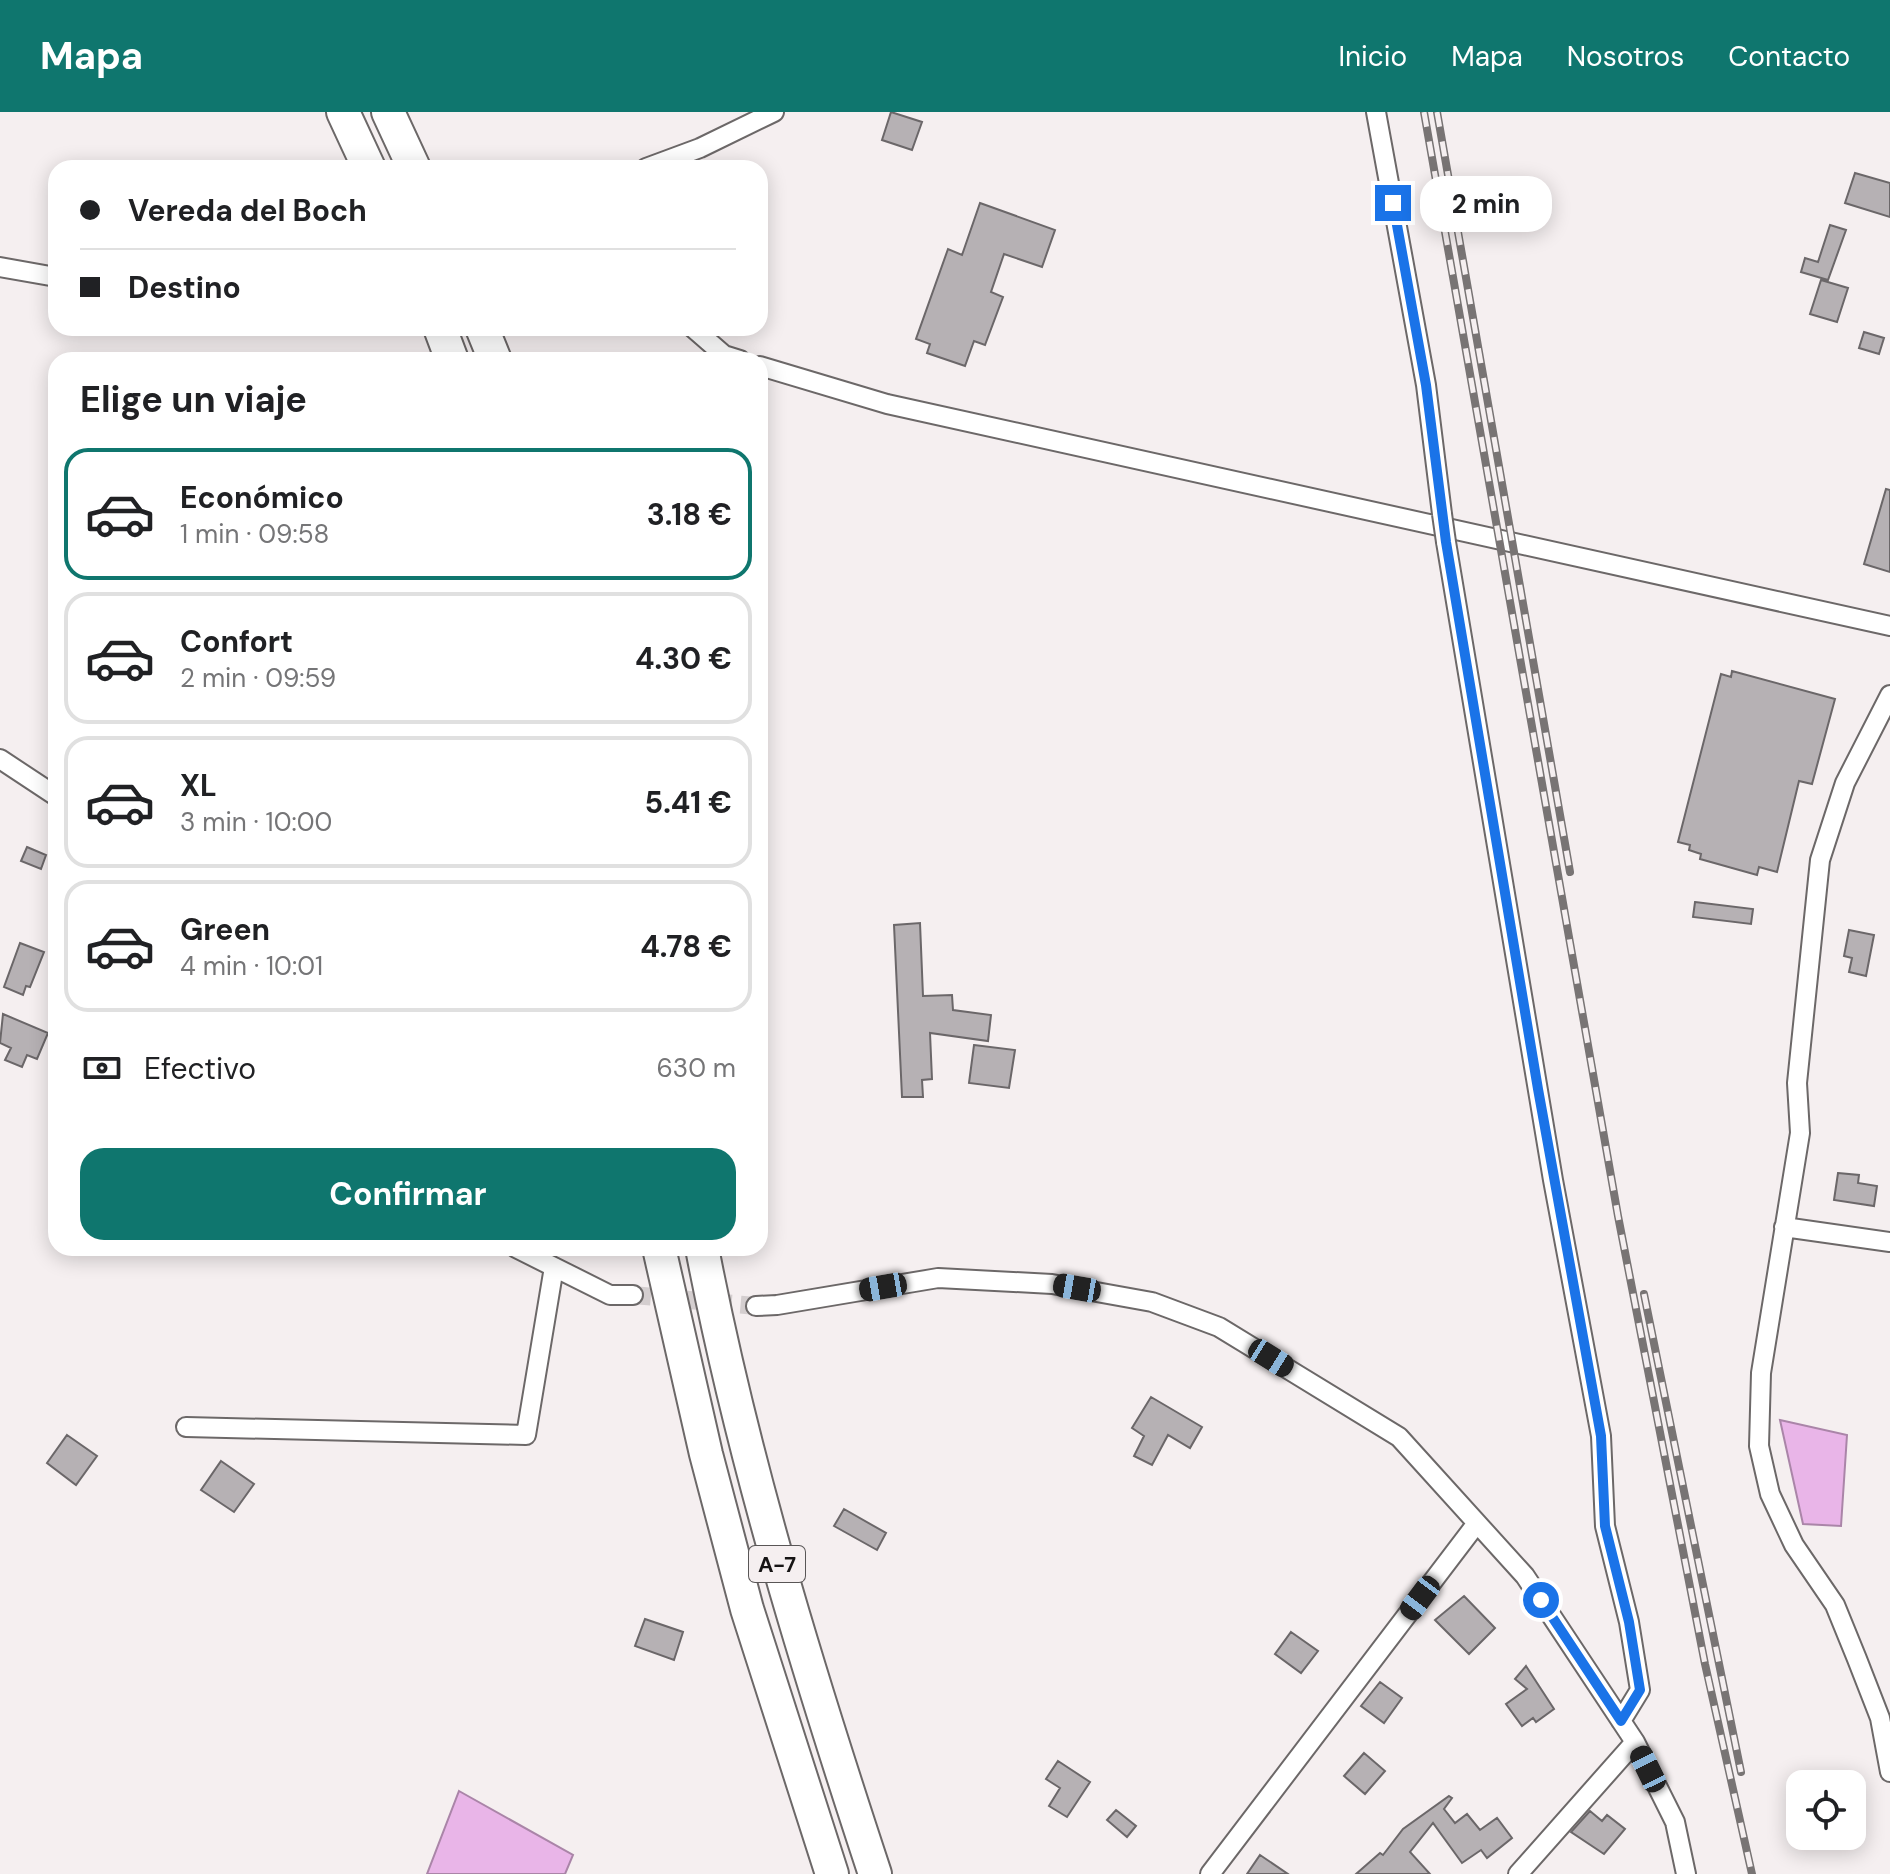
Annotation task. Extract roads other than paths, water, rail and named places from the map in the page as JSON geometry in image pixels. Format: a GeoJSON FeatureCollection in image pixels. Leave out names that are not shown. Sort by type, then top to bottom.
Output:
{"type":"FeatureCollection","features":[{"type":"Feature","properties":{"kind":"highway"},"geometry":{"type":"LineString","coordinates":[[343,112],[365,160]]}},
{"type":"Feature","properties":{"kind":"highway"},"geometry":{"type":"LineString","coordinates":[[388,112],[410,160]]}},
{"type":"Feature","properties":{"kind":"highway","name":"A-7"},"geometry":{"type":"LineString","coordinates":[[661,1256],[702,1439],[747,1609],[832,1874]]}},
{"type":"Feature","properties":{"kind":"highway","name":"A-7"},"geometry":{"type":"LineString","coordinates":[[704,1256],[759,1498],[801,1647],[875,1874]]}},
{"type":"Feature","properties":{"kind":"street"},"geometry":{"type":"LineString","coordinates":[[668,160],[774,112]]}},
{"type":"Feature","properties":{"kind":"street"},"geometry":{"type":"LineString","coordinates":[[1376,112],[1426,385],[1446,542],[1553,1180],[1601,1436],[1605,1526],[1629,1622],[1640,1690],[1621,1721]]}},
{"type":"Feature","properties":{"kind":"street"},"geometry":{"type":"LineString","coordinates":[[0,267],[48,276]]}},
{"type":"Feature","properties":{"kind":"street"},"geometry":{"type":"LineString","coordinates":[[702,336],[721,352]]}},
{"type":"Feature","properties":{"kind":"street"},"geometry":{"type":"LineString","coordinates":[[768,368],[887,404],[1890,626]]}},
{"type":"Feature","properties":{"kind":"street"},"geometry":{"type":"LineString","coordinates":[[1890,695],[1845,783],[1820,860],[1797,1083],[1800,1133],[1761,1373],[1759,1446],[1770,1494],[1794,1545],[1835,1605],[1857,1659],[1880,1718],[1890,1772]]}},
{"type":"Feature","properties":{"kind":"street"},"geometry":{"type":"LineString","coordinates":[[0,759],[48,791]]}},
{"type":"Feature","properties":{"kind":"street"},"geometry":{"type":"LineString","coordinates":[[1784,1227],[1890,1242]]}},
{"type":"Feature","properties":{"kind":"street"},"geometry":{"type":"LineString","coordinates":[[532,1256],[610,1295],[633,1295]]}},
{"type":"Feature","properties":{"kind":"street"},"geometry":{"type":"LineString","coordinates":[[186,1427],[526,1435],[554,1267]]}},
{"type":"Feature","properties":{"kind":"street"},"geometry":{"type":"LineString","coordinates":[[756,1306],[938,1278],[1052,1284],[1152,1302],[1219,1327],[1399,1437],[1525,1576],[1635,1742],[1675,1822],[1686,1874]]}},
{"type":"Feature","properties":{"kind":"street"},"geometry":{"type":"LineString","coordinates":[[1210,1874],[1477,1523]]}},
{"type":"Feature","properties":{"kind":"street"},"geometry":{"type":"LineString","coordinates":[[1518,1874],[1635,1742]]}},
{"type":"Feature","properties":{"kind":"tunnel"},"geometry":{"type":"LineString","coordinates":[[633,1295],[756,1306]]}},
{"type":"Feature","properties":{"kind":"railway"},"geometry":{"type":"LineString","coordinates":[[1424,112],[1618,1216],[1705,1664],[1752,1874]]}},
{"type":"Feature","properties":{"kind":"railway"},"geometry":{"type":"LineString","coordinates":[[1437,112],[1570,872]]}},
{"type":"Feature","properties":{"kind":"railway"},"geometry":{"type":"LineString","coordinates":[[1644,1294],[1741,1772]]}}]}
